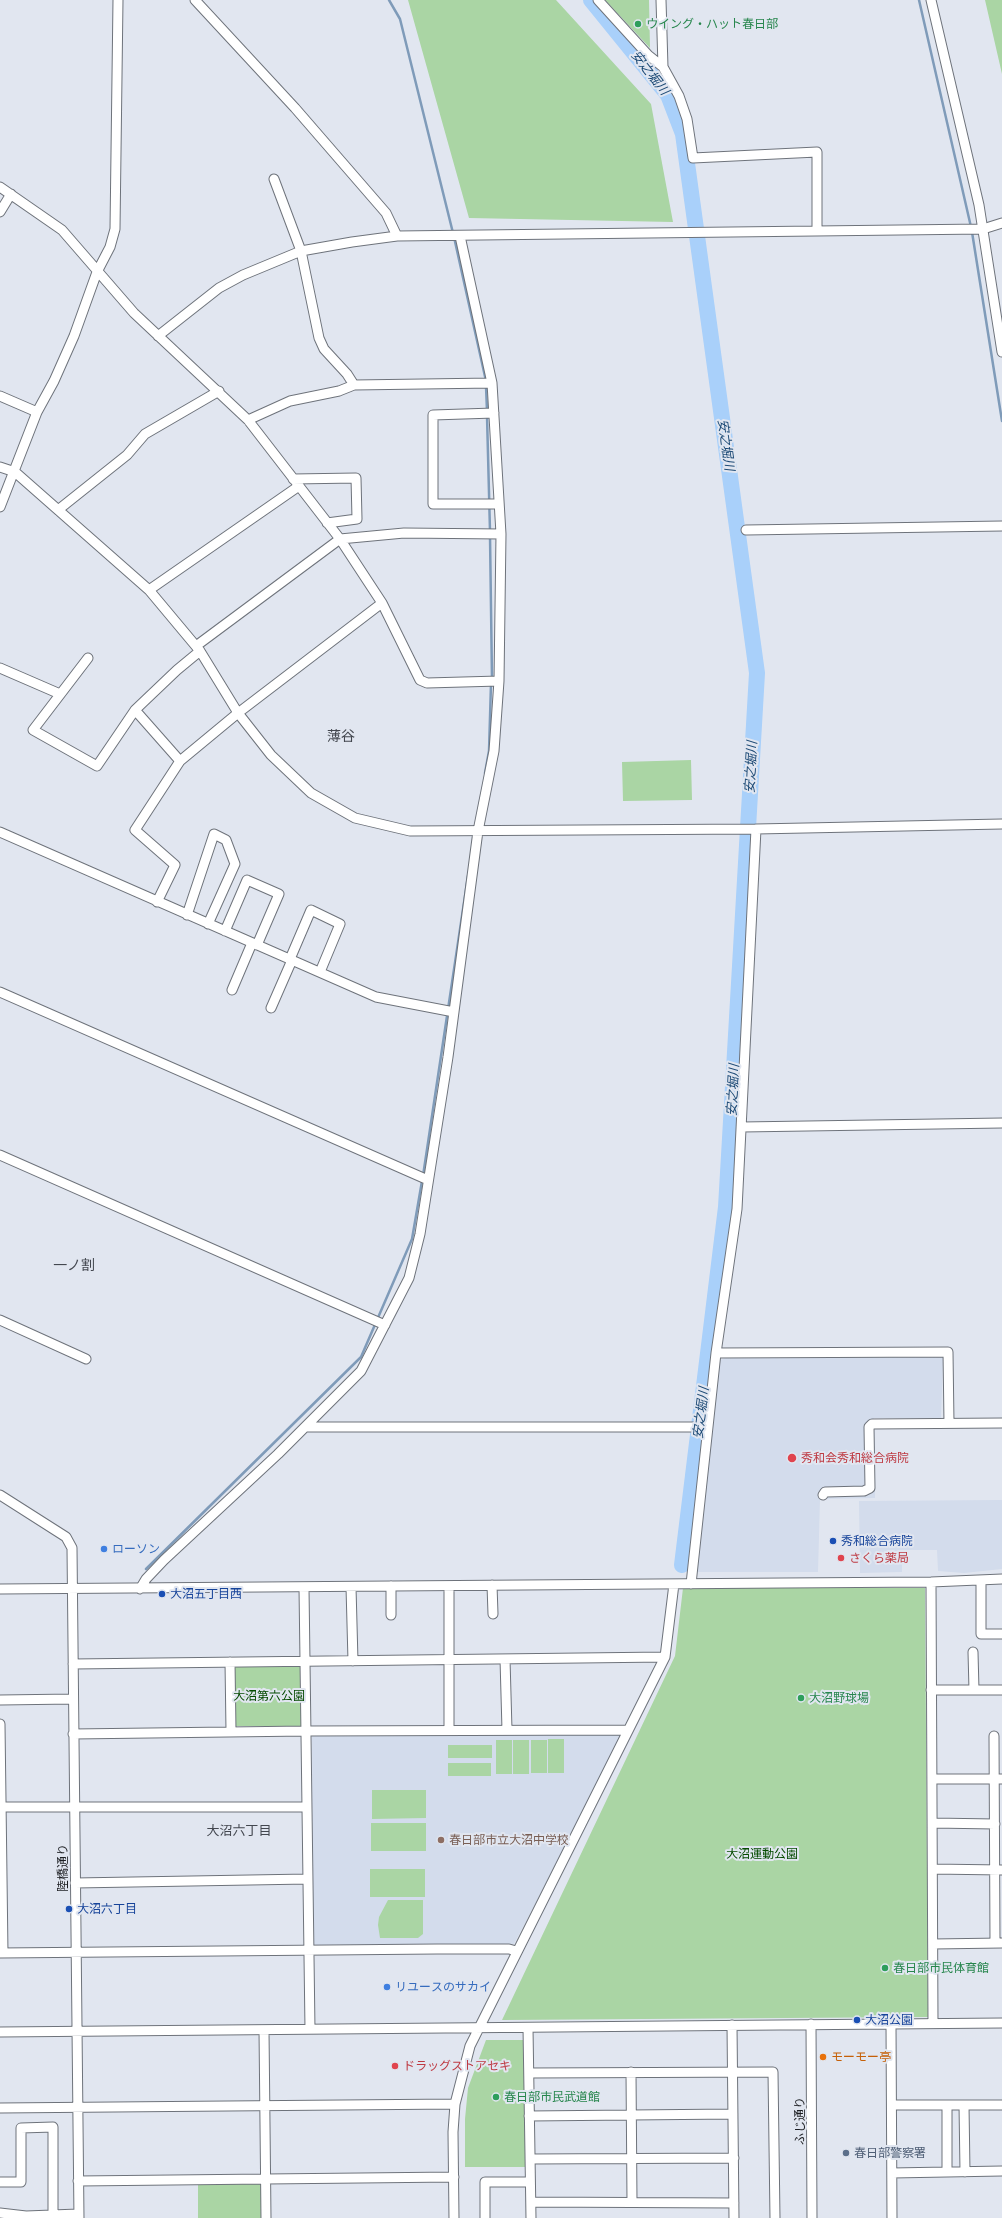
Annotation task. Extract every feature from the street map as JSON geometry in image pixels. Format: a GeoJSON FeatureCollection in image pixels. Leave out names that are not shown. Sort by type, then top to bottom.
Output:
{"type":"FeatureCollection","features":[{"type":"Feature","properties":{"kind":"street"},"geometry":{"type":"LineString","coordinates":[[0,507],[15,472],[37,412],[54,381],[74,336],[97,272],[106,258],[114,229],[118,0]]}},
{"type":"Feature","properties":{"kind":"street"},"geometry":{"type":"LineString","coordinates":[[195,0],[284,97],[386,213],[397,236]]}},
{"type":"Feature","properties":{"kind":"street"},"geometry":{"type":"LineString","coordinates":[[598,0],[648,55],[663,67],[680,96],[687,119],[693,158],[817,152],[818,229]]}},
{"type":"Feature","properties":{"kind":"street"},"geometry":{"type":"LineString","coordinates":[[661,0],[663,67]]}},
{"type":"Feature","properties":{"kind":"street"},"geometry":{"type":"LineString","coordinates":[[931,0],[980,229],[1002,352]]}},
{"type":"Feature","properties":{"kind":"street"},"geometry":{"type":"LineString","coordinates":[[274,180],[301,251],[319,338],[324,349],[347,374],[354,385]]}},
{"type":"Feature","properties":{"kind":"street"},"geometry":{"type":"LineString","coordinates":[[0,187],[62,230],[134,313],[219,391],[248,420],[340,539],[382,603],[420,680],[427,683],[499,682]]}},
{"type":"Feature","properties":{"kind":"street"},"geometry":{"type":"LineString","coordinates":[[0,212],[11,194]]}},
{"type":"Feature","properties":{"kind":"street"},"geometry":{"type":"LineString","coordinates":[[158,336],[219,288],[243,275],[301,251],[321,246],[397,236],[818,229],[980,229],[1002,224]]}},
{"type":"Feature","properties":{"kind":"street"},"geometry":{"type":"LineString","coordinates":[[140,1589],[146,1578],[164,1560],[305,1427],[361,1371],[409,1278],[420,1234],[454,1012],[478,831],[494,750],[499,682],[501,534],[492,383],[459,236]]}},
{"type":"Feature","properties":{"kind":"street"},"geometry":{"type":"LineString","coordinates":[[248,420],[290,401],[339,391],[354,385],[492,383]]}},
{"type":"Feature","properties":{"kind":"street"},"geometry":{"type":"LineString","coordinates":[[58,510],[127,455],[145,434],[219,391]]}},
{"type":"Feature","properties":{"kind":"street"},"geometry":{"type":"LineString","coordinates":[[0,396],[37,412]]}},
{"type":"Feature","properties":{"kind":"street"},"geometry":{"type":"LineString","coordinates":[[494,413],[432,415],[433,504],[499,504]]}},
{"type":"Feature","properties":{"kind":"street"},"geometry":{"type":"LineString","coordinates":[[0,467],[15,472],[149,590],[198,649],[238,713],[271,755],[311,793],[333,808],[355,818],[410,831],[756,829],[1002,824]]}},
{"type":"Feature","properties":{"kind":"street"},"geometry":{"type":"LineString","coordinates":[[293,478],[356,478],[357,519],[327,523]]}},
{"type":"Feature","properties":{"kind":"street"},"geometry":{"type":"LineString","coordinates":[[149,590],[299,486]]}},
{"type":"Feature","properties":{"kind":"street"},"geometry":{"type":"LineString","coordinates":[[746,530],[1002,526]]}},
{"type":"Feature","properties":{"kind":"street"},"geometry":{"type":"LineString","coordinates":[[88,658],[33,730],[97,766],[135,710],[198,649],[340,539],[404,533],[501,534]]}},
{"type":"Feature","properties":{"kind":"street"},"geometry":{"type":"LineString","coordinates":[[157,902],[175,865],[135,830],[180,761],[238,713],[382,603]]}},
{"type":"Feature","properties":{"kind":"street"},"geometry":{"type":"LineString","coordinates":[[0,668],[60,694]]}},
{"type":"Feature","properties":{"kind":"street"},"geometry":{"type":"LineString","coordinates":[[135,710],[180,761]]}},
{"type":"Feature","properties":{"kind":"street"},"geometry":{"type":"LineString","coordinates":[[691,1584],[716,1353],[737,1209],[756,829]]}},
{"type":"Feature","properties":{"kind":"street"},"geometry":{"type":"LineString","coordinates":[[0,832],[376,997],[454,1012]]}},
{"type":"Feature","properties":{"kind":"street"},"geometry":{"type":"LineString","coordinates":[[187,915],[214,834],[226,840],[235,864],[208,924]]}},
{"type":"Feature","properties":{"kind":"street"},"geometry":{"type":"LineString","coordinates":[[225,931],[247,880],[279,894],[232,990]]}},
{"type":"Feature","properties":{"kind":"street"},"geometry":{"type":"LineString","coordinates":[[271,1008],[311,910],[340,924],[320,972]]}},
{"type":"Feature","properties":{"kind":"street"},"geometry":{"type":"LineString","coordinates":[[0,992],[428,1180]]}},
{"type":"Feature","properties":{"kind":"street"},"geometry":{"type":"LineString","coordinates":[[742,1127],[1002,1123]]}},
{"type":"Feature","properties":{"kind":"street"},"geometry":{"type":"LineString","coordinates":[[0,1155],[385,1325]]}},
{"type":"Feature","properties":{"kind":"street"},"geometry":{"type":"LineString","coordinates":[[0,1320],[86,1359]]}},
{"type":"Feature","properties":{"kind":"street"},"geometry":{"type":"LineString","coordinates":[[716,1353],[948,1352],[949,1423]]}},
{"type":"Feature","properties":{"kind":"street"},"geometry":{"type":"LineString","coordinates":[[823,1495],[825,1492],[868,1490],[870,1488],[869,1427],[872,1424],[1002,1423]]}},
{"type":"Feature","properties":{"kind":"street"},"geometry":{"type":"LineString","coordinates":[[305,1427],[707,1427]]}},
{"type":"Feature","properties":{"kind":"street","name":"陸橋通り"},"geometry":{"type":"LineString","coordinates":[[0,1495],[66,1537],[72,1548],[78,2216]]}},
{"type":"Feature","properties":{"kind":"street"},"geometry":{"type":"LineString","coordinates":[[0,1589],[304,1588],[492,1585],[931,1582],[1002,1579]]}},
{"type":"Feature","properties":{"kind":"street"},"geometry":{"type":"LineString","coordinates":[[981,1580],[981,1634],[1002,1634]]}},
{"type":"Feature","properties":{"kind":"street"},"geometry":{"type":"LineString","coordinates":[[931,1582],[933,2024]]}},
{"type":"Feature","properties":{"kind":"street"},"geometry":{"type":"LineString","coordinates":[[454,2218],[455,2104],[464,2064],[478,2029],[516,1951],[665,1657],[674,1584]]}},
{"type":"Feature","properties":{"kind":"street"},"geometry":{"type":"LineString","coordinates":[[492,1585],[493,1614]]}},
{"type":"Feature","properties":{"kind":"street"},"geometry":{"type":"LineString","coordinates":[[391,1586],[391,1615]]}},
{"type":"Feature","properties":{"kind":"street"},"geometry":{"type":"LineString","coordinates":[[449,1586],[449,1730]]}},
{"type":"Feature","properties":{"kind":"street"},"geometry":{"type":"LineString","coordinates":[[351,1587],[353,1661]]}},
{"type":"Feature","properties":{"kind":"street"},"geometry":{"type":"LineString","coordinates":[[304,1588],[310,2029]]}},
{"type":"Feature","properties":{"kind":"street"},"geometry":{"type":"LineString","coordinates":[[973,1652],[974,1690]]}},
{"type":"Feature","properties":{"kind":"street"},"geometry":{"type":"LineString","coordinates":[[73,1664],[665,1657]]}},
{"type":"Feature","properties":{"kind":"street"},"geometry":{"type":"LineString","coordinates":[[505,1659],[507,1730]]}},
{"type":"Feature","properties":{"kind":"street"},"geometry":{"type":"LineString","coordinates":[[230,1662],[231,1731]]}},
{"type":"Feature","properties":{"kind":"street"},"geometry":{"type":"LineString","coordinates":[[931,1690],[1002,1690]]}},
{"type":"Feature","properties":{"kind":"street"},"geometry":{"type":"LineString","coordinates":[[0,1700],[73,1699]]}},
{"type":"Feature","properties":{"kind":"street"},"geometry":{"type":"LineString","coordinates":[[0,1724],[1,1953],[76,1951],[509,1949],[516,1951]]}},
{"type":"Feature","properties":{"kind":"street"},"geometry":{"type":"LineString","coordinates":[[73,1734],[306,1730],[627,1730]]}},
{"type":"Feature","properties":{"kind":"street"},"geometry":{"type":"LineString","coordinates":[[933,1944],[998,1943],[999,1870],[995,1824],[998,1779],[994,1736]]}},
{"type":"Feature","properties":{"kind":"street"},"geometry":{"type":"LineString","coordinates":[[933,1779],[998,1779]]}},
{"type":"Feature","properties":{"kind":"street"},"geometry":{"type":"LineString","coordinates":[[1,1807],[307,1807]]}},
{"type":"Feature","properties":{"kind":"street"},"geometry":{"type":"LineString","coordinates":[[933,1823],[995,1824]]}},
{"type":"Feature","properties":{"kind":"street"},"geometry":{"type":"LineString","coordinates":[[933,1869],[999,1870]]}},
{"type":"Feature","properties":{"kind":"street"},"geometry":{"type":"LineString","coordinates":[[75,1883],[308,1879]]}},
{"type":"Feature","properties":{"kind":"street"},"geometry":{"type":"LineString","coordinates":[[0,2032],[478,2029],[1002,2023]]}},
{"type":"Feature","properties":{"kind":"street","name":"ふじ通り"},"geometry":{"type":"LineString","coordinates":[[811,2024],[812,2218]]}},
{"type":"Feature","properties":{"kind":"street"},"geometry":{"type":"LineString","coordinates":[[892,2024],[892,2218]]}},
{"type":"Feature","properties":{"kind":"street"},"geometry":{"type":"LineString","coordinates":[[732,2025],[734,2218]]}},
{"type":"Feature","properties":{"kind":"street"},"geometry":{"type":"LineString","coordinates":[[528,2028],[531,2218]]}},
{"type":"Feature","properties":{"kind":"street"},"geometry":{"type":"LineString","coordinates":[[264,2030],[266,2218]]}},
{"type":"Feature","properties":{"kind":"street"},"geometry":{"type":"LineString","coordinates":[[631,2072],[630,2115],[632,2202]]}},
{"type":"Feature","properties":{"kind":"street"},"geometry":{"type":"LineString","coordinates":[[529,2073],[774,2072],[775,2218]]}},
{"type":"Feature","properties":{"kind":"street"},"geometry":{"type":"LineString","coordinates":[[0,2108],[455,2104]]}},
{"type":"Feature","properties":{"kind":"street"},"geometry":{"type":"LineString","coordinates":[[892,2105],[1002,2105]]}},
{"type":"Feature","properties":{"kind":"street"},"geometry":{"type":"LineString","coordinates":[[947,2105],[947,2172]]}},
{"type":"Feature","properties":{"kind":"street"},"geometry":{"type":"LineString","coordinates":[[964,2105],[965,2172]]}},
{"type":"Feature","properties":{"kind":"street"},"geometry":{"type":"LineString","coordinates":[[529,2116],[733,2114]]}},
{"type":"Feature","properties":{"kind":"street"},"geometry":{"type":"LineString","coordinates":[[0,2182],[21,2182],[21,2128],[53,2127],[54,2216]]}},
{"type":"Feature","properties":{"kind":"street"},"geometry":{"type":"LineString","coordinates":[[530,2159],[734,2158]]}},
{"type":"Feature","properties":{"kind":"street"},"geometry":{"type":"LineString","coordinates":[[892,2173],[1002,2171]]}},
{"type":"Feature","properties":{"kind":"street"},"geometry":{"type":"LineString","coordinates":[[78,2181],[454,2177]]}},
{"type":"Feature","properties":{"kind":"street"},"geometry":{"type":"LineString","coordinates":[[486,2218],[486,2182],[530,2182]]}},
{"type":"Feature","properties":{"kind":"street"},"geometry":{"type":"LineString","coordinates":[[531,2202],[734,2203]]}},
{"type":"Feature","properties":{"kind":"street"},"geometry":{"type":"LineString","coordinates":[[0,2213],[26,2217],[78,2216]]}},
{"type":"Feature","properties":{"kind":"shaded area","name":"秀和会秀和総合病院"},"geometry":{"type":"Polygon","coordinates":[[[943,1357],[941,1418],[874,1418],[875,1498],[820,1499],[818,1572],[696,1572],[720,1360],[726,1358],[943,1357]]]}},
{"type":"Feature","properties":{"kind":"shaded area"},"geometry":{"type":"Polygon","coordinates":[[[1002,1500],[1002,1569],[964,1573],[938,1571],[937,1550],[902,1550],[902,1572],[860,1573],[859,1501],[1002,1500]]]}},
{"type":"Feature","properties":{"kind":"shaded area","name":"春日部市立大沼中学校"},"geometry":{"type":"Polygon","coordinates":[[[627,1730],[514,1944],[316,1945],[313,1943],[312,1736],[314,1734],[627,1730]]]}},
{"type":"Feature","properties":{"kind":"green space"},"geometry":{"type":"Polygon","coordinates":[[[408,0],[556,0],[651,104],[673,222],[469,218],[408,0]]]}},
{"type":"Feature","properties":{"kind":"green space","name":"ウイング・ハット春日部"},"geometry":{"type":"Polygon","coordinates":[[[605,0],[649,0],[650,48],[605,0]]]}},
{"type":"Feature","properties":{"kind":"green space"},"geometry":{"type":"Polygon","coordinates":[[[985,0],[1002,0],[1002,74],[985,0]]]}},
{"type":"Feature","properties":{"kind":"green space"},"geometry":{"type":"Polygon","coordinates":[[[691,760],[692,800],[623,801],[622,762],[691,760]]]}},
{"type":"Feature","properties":{"kind":"green space","name":"大沼運動公園"},"geometry":{"type":"Polygon","coordinates":[[[683,1588],[925,1588],[928,2017],[502,2020],[675,1656],[683,1588]]]}},
{"type":"Feature","properties":{"kind":"green space","name":"大沼第六公園"},"geometry":{"type":"Polygon","coordinates":[[[303,1665],[303,1726],[236,1726],[234,1666],[303,1665]]]}},
{"type":"Feature","properties":{"kind":"green space"},"geometry":{"type":"Polygon","coordinates":[[[548,1739],[564,1739],[564,1773],[548,1773],[548,1739]]]}},
{"type":"Feature","properties":{"kind":"green space"},"geometry":{"type":"Polygon","coordinates":[[[496,1740],[512,1740],[512,1774],[496,1774],[496,1740]]]}},
{"type":"Feature","properties":{"kind":"green space"},"geometry":{"type":"Polygon","coordinates":[[[513,1740],[529,1740],[529,1774],[513,1774],[513,1740]]]}},
{"type":"Feature","properties":{"kind":"green space"},"geometry":{"type":"Polygon","coordinates":[[[531,1740],[547,1740],[547,1773],[531,1773],[531,1740]]]}},
{"type":"Feature","properties":{"kind":"green space"},"geometry":{"type":"Polygon","coordinates":[[[448,1745],[492,1745],[492,1758],[448,1758],[448,1745]]]}},
{"type":"Feature","properties":{"kind":"green space"},"geometry":{"type":"Polygon","coordinates":[[[448,1763],[491,1763],[491,1776],[448,1776],[448,1763]]]}},
{"type":"Feature","properties":{"kind":"green space"},"geometry":{"type":"Polygon","coordinates":[[[372,1790],[426,1790],[426,1818],[372,1819],[372,1790]]]}},
{"type":"Feature","properties":{"kind":"green space"},"geometry":{"type":"Polygon","coordinates":[[[371,1823],[426,1823],[426,1851],[371,1851],[371,1823]]]}},
{"type":"Feature","properties":{"kind":"green space"},"geometry":{"type":"Polygon","coordinates":[[[370,1869],[425,1869],[425,1897],[370,1897],[370,1869]]]}},
{"type":"Feature","properties":{"kind":"green space"},"geometry":{"type":"Polygon","coordinates":[[[388,1900],[423,1900],[423,1934],[418,1938],[380,1938],[378,1925],[379,1917],[388,1900]]]}},
{"type":"Feature","properties":{"kind":"green space","name":"春日部市民武道館"},"geometry":{"type":"Polygon","coordinates":[[[486,2040],[524,2040],[526,2167],[465,2167],[465,2119],[468,2088],[486,2040]]]}},
{"type":"Feature","properties":{"kind":"green space"},"geometry":{"type":"Polygon","coordinates":[[[263,2181],[263,2218],[198,2218],[198,2182],[263,2181]]]}},
{"type":"Feature","properties":{"kind":"waterway"},"geometry":{"type":"LineString","coordinates":[[389,0],[400,19],[453,233]]}},
{"type":"Feature","properties":{"kind":"waterway","name":"安之堀川"},"geometry":{"type":"LineString","coordinates":[[591,0],[668,95],[683,134],[757,673],[726,1207],[682,1565]]}},
{"type":"Feature","properties":{"kind":"waterway"},"geometry":{"type":"LineString","coordinates":[[919,0],[971,227]]}},
{"type":"Feature","properties":{"kind":"waterway"},"geometry":{"type":"LineString","coordinates":[[972,232],[1002,421]]}},
{"type":"Feature","properties":{"kind":"waterway"},"geometry":{"type":"LineString","coordinates":[[454,237],[486,381]]}},
{"type":"Feature","properties":{"kind":"waterway"},"geometry":{"type":"LineString","coordinates":[[486,386],[487,411]]}},
{"type":"Feature","properties":{"kind":"waterway"},"geometry":{"type":"LineString","coordinates":[[487,416],[490,531]]}},
{"type":"Feature","properties":{"kind":"waterway"},"geometry":{"type":"LineString","coordinates":[[490,536],[492,679]]}},
{"type":"Feature","properties":{"kind":"waterway"},"geometry":{"type":"LineString","coordinates":[[485,773],[489,751],[491,684]]}},
{"type":"Feature","properties":{"kind":"waterway"},"geometry":{"type":"LineString","coordinates":[[423,1176],[468,876]]}},
{"type":"Feature","properties":{"kind":"waterway"},"geometry":{"type":"LineString","coordinates":[[146,1569],[361,1357],[412,1239],[422,1181]]}},
{"type":"Feature","properties":{"kind":"place","name":"ウイング・ハット春日部"},"geometry":{"type":"Point","coordinates":[638,24]}},
{"type":"Feature","properties":{"kind":"place","name":"秀和会秀和総合病院"},"geometry":{"type":"Point","coordinates":[792,1458]}},
{"type":"Feature","properties":{"kind":"place","name":"秀和総合病院"},"geometry":{"type":"Point","coordinates":[833,1541]}},
{"type":"Feature","properties":{"kind":"place","name":"ローソン"},"geometry":{"type":"Point","coordinates":[104,1549]}},
{"type":"Feature","properties":{"kind":"place","name":"さくら薬局"},"geometry":{"type":"Point","coordinates":[841,1558]}},
{"type":"Feature","properties":{"kind":"place","name":"大沼五丁目西"},"geometry":{"type":"Point","coordinates":[162,1594]}},
{"type":"Feature","properties":{"kind":"place","name":"大沼野球場"},"geometry":{"type":"Point","coordinates":[801,1698]}},
{"type":"Feature","properties":{"kind":"place","name":"春日部市立大沼中学校"},"geometry":{"type":"Point","coordinates":[441,1840]}},
{"type":"Feature","properties":{"kind":"place","name":"大沼六丁目"},"geometry":{"type":"Point","coordinates":[69,1909]}},
{"type":"Feature","properties":{"kind":"place","name":"春日部市民体育館"},"geometry":{"type":"Point","coordinates":[885,1968]}},
{"type":"Feature","properties":{"kind":"place","name":"リユースのサカイ"},"geometry":{"type":"Point","coordinates":[387,1987]}},
{"type":"Feature","properties":{"kind":"place","name":"大沼公園"},"geometry":{"type":"Point","coordinates":[857,2020]}},
{"type":"Feature","properties":{"kind":"place","name":"モーモー亭"},"geometry":{"type":"Point","coordinates":[823,2057]}},
{"type":"Feature","properties":{"kind":"place","name":"ドラッグストアセキ"},"geometry":{"type":"Point","coordinates":[395,2066]}},
{"type":"Feature","properties":{"kind":"place","name":"春日部市民武道館"},"geometry":{"type":"Point","coordinates":[496,2097]}},
{"type":"Feature","properties":{"kind":"place","name":"春日部警察署"},"geometry":{"type":"Point","coordinates":[846,2153]}},
{"type":"Feature","properties":{"kind":"district","name":"薄谷"},"geometry":{"type":"Point","coordinates":[341,736]}},
{"type":"Feature","properties":{"kind":"district","name":"一ノ割"},"geometry":{"type":"Point","coordinates":[74,1265]}},
{"type":"Feature","properties":{"kind":"district","name":"大沼六丁目"},"geometry":{"type":"Point","coordinates":[239,1831]}}]}
